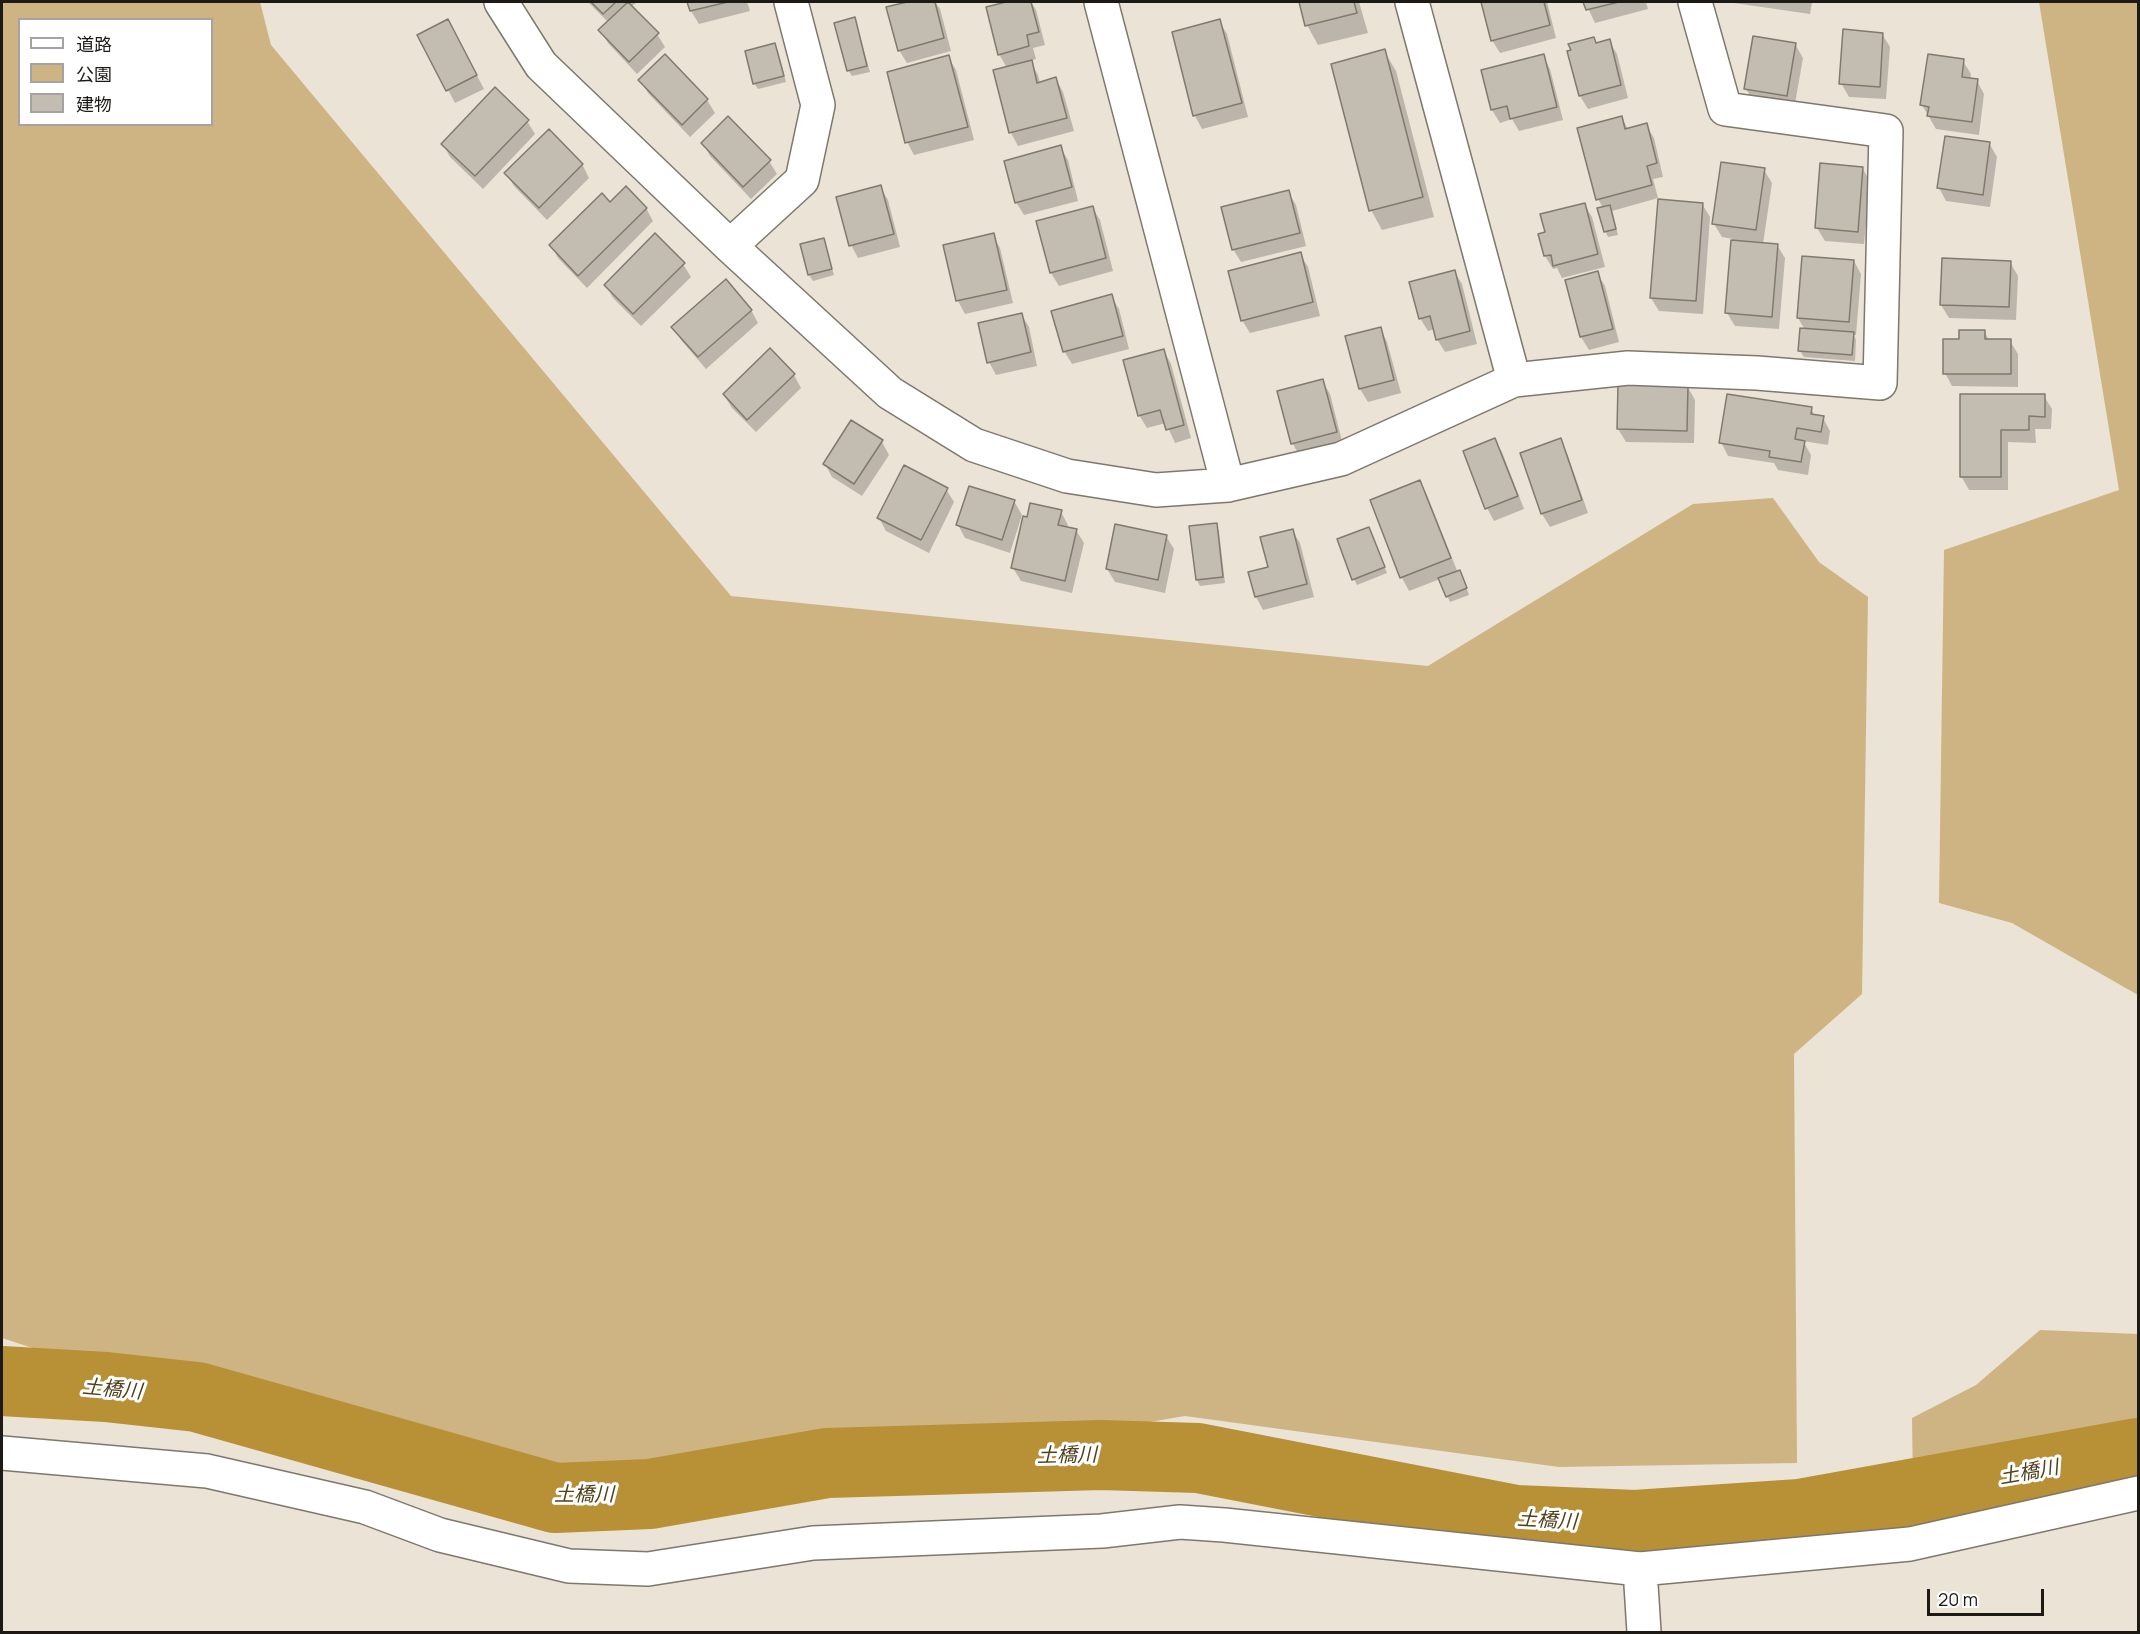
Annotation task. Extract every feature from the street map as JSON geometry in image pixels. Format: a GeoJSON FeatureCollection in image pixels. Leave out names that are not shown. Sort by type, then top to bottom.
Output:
{"type":"FeatureCollection","features":[{"type":"Feature","properties":{"kind":"street"},"geometry":{"type":"LineString","coordinates":[[501,2],[541,65],[730,246],[890,393],[974,445],[1067,476],[1156,490],[1228,485],[1341,459],[1514,380],[1629,368],[1757,373],[1880,383],[1886,131],[1725,109],[1695,2]]}},
{"type":"Feature","properties":{"kind":"street"},"geometry":{"type":"LineString","coordinates":[[730,246],[802,180],[818,105],[792,2]]}},
{"type":"Feature","properties":{"kind":"street"},"geometry":{"type":"LineString","coordinates":[[1101,2],[1228,485]]}},
{"type":"Feature","properties":{"kind":"street"},"geometry":{"type":"LineString","coordinates":[[1412,2],[1514,380]]}},
{"type":"Feature","properties":{"kind":"street"},"geometry":{"type":"LineString","coordinates":[[2,1454],[207,1471],[364,1507],[440,1535],[569,1566],[648,1569],[813,1543],[1102,1531],[1180,1522],[1224,1524],[1640,1569],[1910,1544],[2139,1493]]}},
{"type":"Feature","properties":{"kind":"street"},"geometry":{"type":"LineString","coordinates":[[1640,1569],[1644,1632]]}},
{"type":"Feature","properties":{"kind":"green space"},"geometry":{"type":"Polygon","coordinates":[[[2,2],[260,2],[271,45],[731,596],[1428,666],[1693,504],[1773,498],[1819,562],[1868,597],[1862,994],[1794,1054],[1797,1463],[1559,1467],[1185,1416],[709,1496],[468,1490],[2,1338],[2,2]]]}},
{"type":"Feature","properties":{"kind":"green space"},"geometry":{"type":"Polygon","coordinates":[[[2039,2],[2138,2],[2138,995],[2012,923],[1939,903],[1944,550],[2119,490],[2039,2]]]}},
{"type":"Feature","properties":{"kind":"green space"},"geometry":{"type":"Polygon","coordinates":[[[2040,1330],[2138,1334],[2138,1471],[1913,1487],[1912,1418],[1976,1385],[2040,1330]]]}},
{"type":"Feature","properties":{"kind":"building"},"geometry":{"type":"Polygon","coordinates":[[[591,2],[616,2],[603,14],[591,2]]]}},
{"type":"Feature","properties":{"kind":"building"},"geometry":{"type":"Polygon","coordinates":[[[628,2],[659,33],[629,62],[598,30],[628,2]]]}},
{"type":"Feature","properties":{"kind":"building"},"geometry":{"type":"Polygon","coordinates":[[[687,2],[728,2],[690,11],[687,2]]]}},
{"type":"Feature","properties":{"kind":"building"},"geometry":{"type":"Polygon","coordinates":[[[907,2],[935,2],[944,38],[898,51],[886,7],[907,2]]]}},
{"type":"Feature","properties":{"kind":"building"},"geometry":{"type":"Polygon","coordinates":[[[1006,2],[1031,2],[1039,32],[1027,35],[1029,46],[998,55],[986,7],[1006,2]]]}},
{"type":"Feature","properties":{"kind":"building"},"geometry":{"type":"Polygon","coordinates":[[[1299,2],[1354,2],[1357,13],[1305,26],[1299,2]]]}},
{"type":"Feature","properties":{"kind":"building"},"geometry":{"type":"Polygon","coordinates":[[[1481,2],[1544,2],[1550,25],[1491,41],[1481,2]]]}},
{"type":"Feature","properties":{"kind":"building"},"geometry":{"type":"Polygon","coordinates":[[[1583,2],[1619,2],[1586,10],[1583,2]]]}},
{"type":"Feature","properties":{"kind":"building"},"geometry":{"type":"Polygon","coordinates":[[[855,17],[867,66],[847,71],[834,23],[855,17]]]}},
{"type":"Feature","properties":{"kind":"building"},"geometry":{"type":"Polygon","coordinates":[[[448,19],[477,75],[446,91],[417,35],[448,19]]]}},
{"type":"Feature","properties":{"kind":"building"},"geometry":{"type":"Polygon","coordinates":[[[1220,19],[1242,103],[1193,116],[1172,32],[1220,19]]]}},
{"type":"Feature","properties":{"kind":"building"},"geometry":{"type":"Polygon","coordinates":[[[1843,29],[1883,33],[1880,87],[1839,84],[1843,29]]]}},
{"type":"Feature","properties":{"kind":"building"},"geometry":{"type":"Polygon","coordinates":[[[1753,36],[1796,43],[1787,96],[1744,89],[1753,36]]]}},
{"type":"Feature","properties":{"kind":"building"},"geometry":{"type":"Polygon","coordinates":[[[1594,37],[1596,43],[1610,39],[1621,85],[1579,96],[1567,51],[1571,50],[1568,44],[1594,37]]]}},
{"type":"Feature","properties":{"kind":"building"},"geometry":{"type":"Polygon","coordinates":[[[775,43],[784,76],[753,84],[745,51],[775,43]]]}},
{"type":"Feature","properties":{"kind":"building"},"geometry":{"type":"Polygon","coordinates":[[[1385,49],[1423,197],[1369,211],[1331,64],[1385,49]]]}},
{"type":"Feature","properties":{"kind":"building"},"geometry":{"type":"Polygon","coordinates":[[[665,54],[708,99],[682,125],[638,80],[665,54]]]}},
{"type":"Feature","properties":{"kind":"building"},"geometry":{"type":"Polygon","coordinates":[[[1544,54],[1557,107],[1510,119],[1507,106],[1491,110],[1481,70],[1544,54]]]}},
{"type":"Feature","properties":{"kind":"building"},"geometry":{"type":"Polygon","coordinates":[[[1928,54],[1964,59],[1962,77],[1978,79],[1972,122],[1927,116],[1929,107],[1920,105],[1928,54]]]}},
{"type":"Feature","properties":{"kind":"building"},"geometry":{"type":"Polygon","coordinates":[[[949,55],[968,127],[905,143],[887,72],[949,55]]]}},
{"type":"Feature","properties":{"kind":"building"},"geometry":{"type":"Polygon","coordinates":[[[1032,60],[1037,83],[1056,77],[1067,118],[1009,133],[993,70],[1032,60]]]}},
{"type":"Feature","properties":{"kind":"building"},"geometry":{"type":"Polygon","coordinates":[[[495,87],[529,120],[475,176],[441,144],[495,87]]]}},
{"type":"Feature","properties":{"kind":"building"},"geometry":{"type":"Polygon","coordinates":[[[728,116],[771,160],[743,187],[701,143],[728,116]]]}},
{"type":"Feature","properties":{"kind":"building"},"geometry":{"type":"Polygon","coordinates":[[[1622,116],[1625,129],[1647,123],[1657,163],[1647,166],[1652,185],[1596,200],[1577,128],[1622,116]]]}},
{"type":"Feature","properties":{"kind":"building"},"geometry":{"type":"Polygon","coordinates":[[[549,129],[583,164],[539,208],[504,173],[549,129]]]}},
{"type":"Feature","properties":{"kind":"building"},"geometry":{"type":"Polygon","coordinates":[[[1945,136],[1990,142],[1983,195],[1937,188],[1945,136]]]}},
{"type":"Feature","properties":{"kind":"building"},"geometry":{"type":"Polygon","coordinates":[[[1061,145],[1072,187],[1015,203],[1004,161],[1061,145]]]}},
{"type":"Feature","properties":{"kind":"building"},"geometry":{"type":"Polygon","coordinates":[[[1721,162],[1765,168],[1756,230],[1712,224],[1721,162]]]}},
{"type":"Feature","properties":{"kind":"building"},"geometry":{"type":"Polygon","coordinates":[[[1820,163],[1863,167],[1858,232],[1815,228],[1820,163]]]}},
{"type":"Feature","properties":{"kind":"building"},"geometry":{"type":"Polygon","coordinates":[[[881,185],[894,234],[849,246],[836,197],[881,185]]]}},
{"type":"Feature","properties":{"kind":"building"},"geometry":{"type":"Polygon","coordinates":[[[626,186],[647,208],[578,276],[549,245],[602,193],[610,202],[626,186]]]}},
{"type":"Feature","properties":{"kind":"building"},"geometry":{"type":"Polygon","coordinates":[[[1289,190],[1300,233],[1232,250],[1221,207],[1289,190]]]}},
{"type":"Feature","properties":{"kind":"building"},"geometry":{"type":"Polygon","coordinates":[[[1658,199],[1703,203],[1696,301],[1650,298],[1658,199]]]}},
{"type":"Feature","properties":{"kind":"building"},"geometry":{"type":"Polygon","coordinates":[[[1585,203],[1598,254],[1553,266],[1551,255],[1544,256],[1538,234],[1545,232],[1540,214],[1585,203]]]}},
{"type":"Feature","properties":{"kind":"building"},"geometry":{"type":"Polygon","coordinates":[[[1610,205],[1616,229],[1604,232],[1597,208],[1610,205]]]}},
{"type":"Feature","properties":{"kind":"building"},"geometry":{"type":"Polygon","coordinates":[[[1093,206],[1106,258],[1050,273],[1036,221],[1093,206]]]}},
{"type":"Feature","properties":{"kind":"building"},"geometry":{"type":"Polygon","coordinates":[[[655,233],[685,263],[633,314],[604,285],[655,233]]]}},
{"type":"Feature","properties":{"kind":"building"},"geometry":{"type":"Polygon","coordinates":[[[994,233],[1007,290],[956,301],[943,245],[994,233]]]}},
{"type":"Feature","properties":{"kind":"building"},"geometry":{"type":"Polygon","coordinates":[[[824,238],[832,269],[808,275],[800,244],[824,238]]]}},
{"type":"Feature","properties":{"kind":"building"},"geometry":{"type":"Polygon","coordinates":[[[1731,240],[1778,244],[1772,317],[1725,313],[1731,240]]]}},
{"type":"Feature","properties":{"kind":"building"},"geometry":{"type":"Polygon","coordinates":[[[1301,252],[1313,302],[1241,321],[1228,271],[1301,252]]]}},
{"type":"Feature","properties":{"kind":"building"},"geometry":{"type":"Polygon","coordinates":[[[1802,256],[1854,260],[1849,322],[1797,318],[1802,256]]]}},
{"type":"Feature","properties":{"kind":"building"},"geometry":{"type":"Polygon","coordinates":[[[1942,258],[2011,261],[2009,307],[1940,305],[1942,258]]]}},
{"type":"Feature","properties":{"kind":"building"},"geometry":{"type":"Polygon","coordinates":[[[1455,270],[1470,331],[1436,340],[1430,316],[1419,319],[1409,282],[1455,270]]]}},
{"type":"Feature","properties":{"kind":"building"},"geometry":{"type":"Polygon","coordinates":[[[1598,271],[1613,329],[1580,337],[1565,280],[1598,271]]]}},
{"type":"Feature","properties":{"kind":"building"},"geometry":{"type":"Polygon","coordinates":[[[726,279],[752,310],[698,357],[671,327],[726,279]]]}},
{"type":"Feature","properties":{"kind":"building"},"geometry":{"type":"Polygon","coordinates":[[[1112,294],[1123,336],[1063,352],[1051,311],[1112,294]]]}},
{"type":"Feature","properties":{"kind":"building"},"geometry":{"type":"Polygon","coordinates":[[[1022,313],[1031,352],[987,363],[978,323],[1022,313]]]}},
{"type":"Feature","properties":{"kind":"building"},"geometry":{"type":"Polygon","coordinates":[[[1381,327],[1394,380],[1359,389],[1345,336],[1381,327]]]}},
{"type":"Feature","properties":{"kind":"building"},"geometry":{"type":"Polygon","coordinates":[[[1800,328],[1854,332],[1852,355],[1798,351],[1800,328]]]}},
{"type":"Feature","properties":{"kind":"building"},"geometry":{"type":"Polygon","coordinates":[[[1959,330],[1985,330],[1985,339],[2011,339],[2011,374],[1943,374],[1943,339],[1959,339],[1959,330]]]}},
{"type":"Feature","properties":{"kind":"building"},"geometry":{"type":"Polygon","coordinates":[[[770,348],[795,374],[747,420],[723,394],[770,348]]]}},
{"type":"Feature","properties":{"kind":"building"},"geometry":{"type":"Polygon","coordinates":[[[1164,349],[1184,425],[1166,430],[1160,410],[1138,416],[1123,360],[1164,349]]]}},
{"type":"Feature","properties":{"kind":"building"},"geometry":{"type":"Polygon","coordinates":[[[1323,379],[1337,432],[1291,444],[1277,391],[1323,379]]]}},
{"type":"Feature","properties":{"kind":"building"},"geometry":{"type":"Polygon","coordinates":[[[1618,384],[1688,385],[1687,431],[1617,429],[1618,384]]]}},
{"type":"Feature","properties":{"kind":"building"},"geometry":{"type":"Polygon","coordinates":[[[1727,394],[1812,407],[1811,414],[1824,416],[1821,432],[1797,428],[1795,439],[1805,441],[1801,462],[1769,457],[1770,451],[1719,443],[1727,394]]]}},
{"type":"Feature","properties":{"kind":"building"},"geometry":{"type":"Polygon","coordinates":[[[1960,394],[2045,394],[2045,417],[2029,416],[2029,430],[2001,430],[2001,477],[1960,477],[1960,394]]]}},
{"type":"Feature","properties":{"kind":"building"},"geometry":{"type":"Polygon","coordinates":[[[851,420],[883,440],[854,484],[823,464],[851,420]]]}},
{"type":"Feature","properties":{"kind":"building"},"geometry":{"type":"Polygon","coordinates":[[[1495,438],[1518,496],[1485,509],[1463,451],[1495,438]]]}},
{"type":"Feature","properties":{"kind":"building"},"geometry":{"type":"Polygon","coordinates":[[[1561,438],[1582,500],[1541,514],[1520,453],[1561,438]]]}},
{"type":"Feature","properties":{"kind":"building"},"geometry":{"type":"Polygon","coordinates":[[[904,465],[948,488],[921,540],[877,518],[904,465]]]}},
{"type":"Feature","properties":{"kind":"building"},"geometry":{"type":"Polygon","coordinates":[[[1420,480],[1451,558],[1400,578],[1370,500],[1420,480]]]}},
{"type":"Feature","properties":{"kind":"building"},"geometry":{"type":"Polygon","coordinates":[[[969,486],[1015,500],[1002,540],[956,525],[969,486]]]}},
{"type":"Feature","properties":{"kind":"building"},"geometry":{"type":"Polygon","coordinates":[[[1030,503],[1062,510],[1058,525],[1077,529],[1065,581],[1011,568],[1023,516],[1027,517],[1030,503]]]}},
{"type":"Feature","properties":{"kind":"building"},"geometry":{"type":"Polygon","coordinates":[[[1217,523],[1223,577],[1196,580],[1189,526],[1217,523]]]}},
{"type":"Feature","properties":{"kind":"building"},"geometry":{"type":"Polygon","coordinates":[[[1115,524],[1167,535],[1158,580],[1106,569],[1115,524]]]}},
{"type":"Feature","properties":{"kind":"building"},"geometry":{"type":"Polygon","coordinates":[[[1369,527],[1385,567],[1352,580],[1337,539],[1369,527]]]}},
{"type":"Feature","properties":{"kind":"building"},"geometry":{"type":"Polygon","coordinates":[[[1293,529],[1307,584],[1255,597],[1248,572],[1268,567],[1260,537],[1293,529]]]}},
{"type":"Feature","properties":{"kind":"building"},"geometry":{"type":"Polygon","coordinates":[[[1460,570],[1467,588],[1446,597],[1438,578],[1460,570]]]}},
{"type":"Feature","properties":{"kind":"waterway","name":"土橋川"},"geometry":{"type":"LineString","coordinates":[[2,1381],[106,1387],[197,1397],[555,1498],[650,1494],[827,1463],[1101,1455],[1198,1458],[1516,1520],[1635,1525],[1800,1514],[2138,1453]]}}]}
